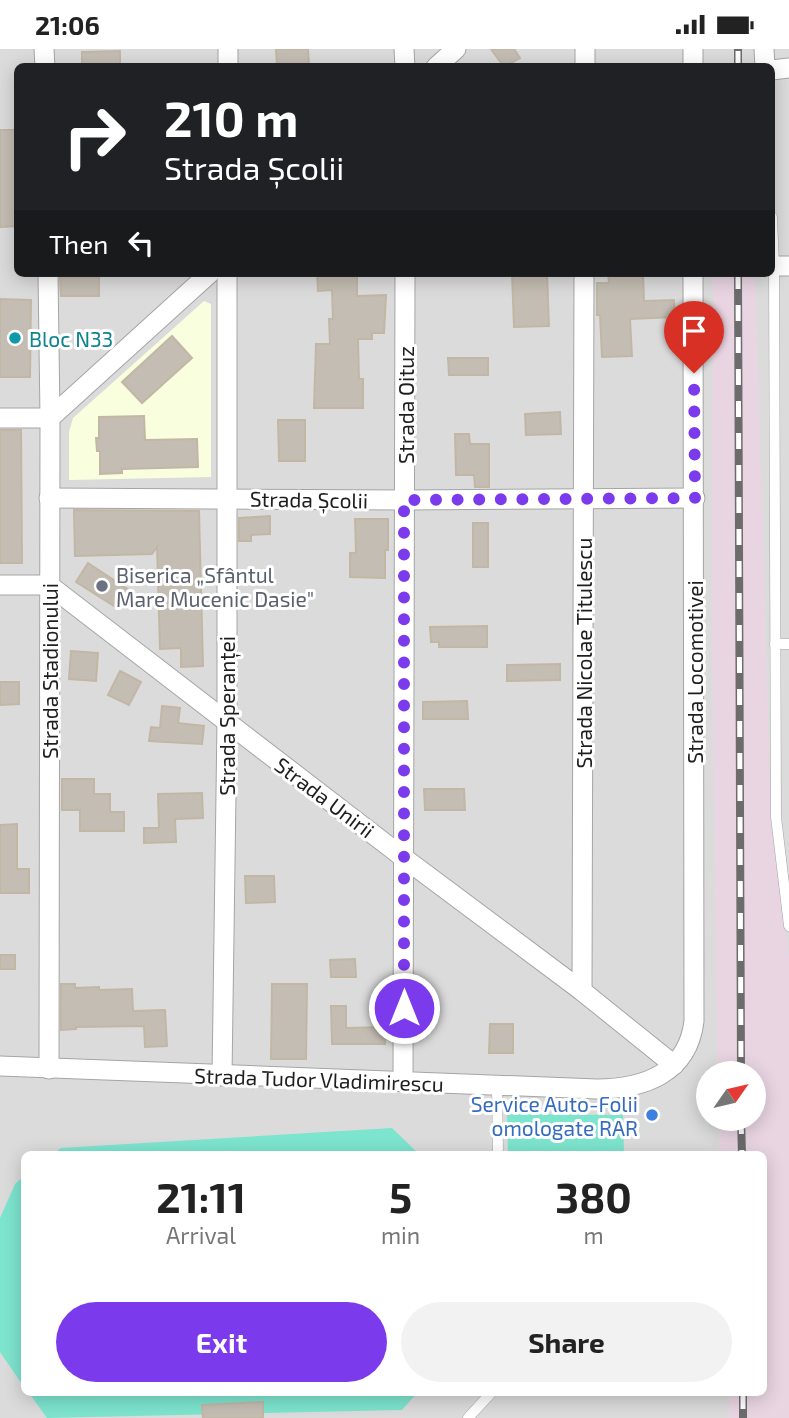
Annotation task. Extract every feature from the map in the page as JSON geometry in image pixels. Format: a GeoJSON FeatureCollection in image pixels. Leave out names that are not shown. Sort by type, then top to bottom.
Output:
{"type":"FeatureCollection","features":[{"type":"Feature","properties":{"kind":"street"},"geometry":{"type":"LineString","coordinates":[[440,63],[456,49]]}},
{"type":"Feature","properties":{"kind":"street","name":"Strada Stadionului"},"geometry":{"type":"LineString","coordinates":[[48,277],[49,1069]]}},
{"type":"Feature","properties":{"kind":"street"},"geometry":{"type":"LineString","coordinates":[[0,418],[50,418],[206,277]]}},
{"type":"Feature","properties":{"kind":"street","name":"Strada Speranței"},"geometry":{"type":"LineString","coordinates":[[222,1076],[227,722],[227,277]]}},
{"type":"Feature","properties":{"kind":"street","name":"Strada Oituz"},"geometry":{"type":"LineString","coordinates":[[403,1082],[405,277]]}},
{"type":"Feature","properties":{"kind":"street","name":"Strada Nicolae Titulescu"},"geometry":{"type":"LineString","coordinates":[[582,991],[584,277]]}},
{"type":"Feature","properties":{"kind":"street","name":"Strada Locomotivei"},"geometry":{"type":"LineString","coordinates":[[674,1065],[686,1051],[692,1037],[694,1021],[694,277]]}},
{"type":"Feature","properties":{"kind":"street","name":"Strada Școlii"},"geometry":{"type":"LineString","coordinates":[[49,498],[695,498]]}},
{"type":"Feature","properties":{"kind":"street"},"geometry":{"type":"LineString","coordinates":[[0,585],[49,585]]}},
{"type":"Feature","properties":{"kind":"street","name":"Strada Unirii"},"geometry":{"type":"LineString","coordinates":[[49,585],[582,991],[674,1065]]}},
{"type":"Feature","properties":{"kind":"street","name":"Strada Tudor Vladimirescu"},"geometry":{"type":"LineString","coordinates":[[0,1066],[620,1089],[644,1084],[674,1065]]}},
{"type":"Feature","properties":{"kind":"lane"},"geometry":{"type":"LineString","coordinates":[[775,233],[781,266],[775,644],[776,817],[789,926]]}},
{"type":"Feature","properties":{"kind":"lane"},"geometry":{"type":"LineString","coordinates":[[775,644],[789,644]]}},
{"type":"Feature","properties":{"kind":"lane"},"geometry":{"type":"LineString","coordinates":[[497,1084],[498,1151]]}},
{"type":"Feature","properties":{"kind":"lane"},"geometry":{"type":"LineString","coordinates":[[468,1418],[488,1396]]}},
{"type":"Feature","properties":{"kind":"shaded area"},"geometry":{"type":"Polygon","coordinates":[[[0,49],[789,49],[789,1418],[0,1418],[0,49]]]}},
{"type":"Feature","properties":{"kind":"shaded area"},"geometry":{"type":"Polygon","coordinates":[[[713,277],[755,277],[770,787],[789,960],[789,1418],[729,1418],[729,1396],[767,1396],[767,1151],[720,1151],[719,1131],[766,1131],[766,1061],[717,1061],[712,609],[713,277]]]}},
{"type":"Feature","properties":{"kind":"shaded area"},"geometry":{"type":"Polygon","coordinates":[[[204,301],[211,304],[211,477],[69,480],[69,432],[73,418],[204,301]]]}},
{"type":"Feature","properties":{"kind":"shaded area"},"geometry":{"type":"Polygon","coordinates":[[[507,1114],[623,1115],[624,1151],[508,1151],[507,1114]]]}},
{"type":"Feature","properties":{"kind":"shaded area"},"geometry":{"type":"Polygon","coordinates":[[[392,1128],[416,1151],[57,1151],[61,1148],[392,1128]]]}},
{"type":"Feature","properties":{"kind":"shaded area"},"geometry":{"type":"Polygon","coordinates":[[[21,1179],[21,1383],[0,1352],[0,1218],[15,1184],[21,1179]]]}},
{"type":"Feature","properties":{"kind":"shaded area"},"geometry":{"type":"Polygon","coordinates":[[[31,1396],[414,1396],[402,1410],[47,1418],[31,1396]]]}},
{"type":"Feature","properties":{"kind":"building"},"geometry":{"type":"Polygon","coordinates":[[[276,49],[308,49],[309,63],[277,63],[276,49]]]}},
{"type":"Feature","properties":{"kind":"building"},"geometry":{"type":"Polygon","coordinates":[[[491,49],[514,49],[520,58],[511,63],[501,63],[491,49]]]}},
{"type":"Feature","properties":{"kind":"building"},"geometry":{"type":"Polygon","coordinates":[[[120,51],[120,63],[82,63],[82,52],[120,51]]]}},
{"type":"Feature","properties":{"kind":"building"},"geometry":{"type":"Polygon","coordinates":[[[0,130],[14,130],[14,226],[0,227],[0,130]]]}},
{"type":"Feature","properties":{"kind":"building"},"geometry":{"type":"Polygon","coordinates":[[[60,277],[99,277],[99,296],[61,296],[60,277]]]}},
{"type":"Feature","properties":{"kind":"building"},"geometry":{"type":"Polygon","coordinates":[[[317,277],[357,277],[357,296],[386,295],[384,333],[372,333],[372,339],[358,339],[363,408],[314,408],[316,344],[330,344],[329,319],[333,319],[332,290],[318,291],[317,277]]]}},
{"type":"Feature","properties":{"kind":"building"},"geometry":{"type":"Polygon","coordinates":[[[512,277],[547,277],[549,326],[514,327],[512,277]]]}},
{"type":"Feature","properties":{"kind":"building"},"geometry":{"type":"Polygon","coordinates":[[[608,277],[643,277],[644,301],[674,300],[675,317],[630,319],[632,356],[602,357],[600,315],[597,315],[597,283],[609,283],[608,277]]]}},
{"type":"Feature","properties":{"kind":"building","name":"Bloc N33"},"geometry":{"type":"Polygon","coordinates":[[[0,299],[31,300],[30,377],[0,377],[0,299]]]}},
{"type":"Feature","properties":{"kind":"building"},"geometry":{"type":"Polygon","coordinates":[[[172,336],[192,358],[142,403],[122,382],[172,336]]]}},
{"type":"Feature","properties":{"kind":"building"},"geometry":{"type":"Polygon","coordinates":[[[448,358],[488,358],[488,375],[449,375],[448,358]]]}},
{"type":"Feature","properties":{"kind":"building"},"geometry":{"type":"Polygon","coordinates":[[[560,412],[561,434],[526,435],[525,414],[560,412]]]}},
{"type":"Feature","properties":{"kind":"building"},"geometry":{"type":"Polygon","coordinates":[[[144,416],[145,440],[197,439],[198,467],[122,469],[122,473],[100,474],[100,451],[97,451],[96,438],[99,438],[99,417],[144,416]]]}},
{"type":"Feature","properties":{"kind":"building"},"geometry":{"type":"Polygon","coordinates":[[[278,420],[305,420],[305,461],[279,461],[278,420]]]}},
{"type":"Feature","properties":{"kind":"building"},"geometry":{"type":"Polygon","coordinates":[[[0,430],[21,430],[22,563],[0,563],[0,430]]]}},
{"type":"Feature","properties":{"kind":"building"},"geometry":{"type":"Polygon","coordinates":[[[455,434],[469,434],[470,444],[489,444],[489,487],[475,487],[474,475],[456,475],[455,434]]]}},
{"type":"Feature","properties":{"kind":"building"},"geometry":{"type":"Polygon","coordinates":[[[74,510],[199,511],[203,666],[181,667],[181,648],[160,649],[157,547],[152,554],[75,556],[74,510]]]}},
{"type":"Feature","properties":{"kind":"building"},"geometry":{"type":"Polygon","coordinates":[[[270,516],[270,534],[251,535],[251,541],[239,541],[239,518],[270,516]]]}},
{"type":"Feature","properties":{"kind":"building"},"geometry":{"type":"Polygon","coordinates":[[[355,519],[388,519],[385,578],[350,577],[350,553],[356,553],[355,519]]]}},
{"type":"Feature","properties":{"kind":"building"},"geometry":{"type":"Polygon","coordinates":[[[473,523],[488,523],[488,567],[473,567],[473,523]]]}},
{"type":"Feature","properties":{"kind":"building","name":"Biserica „Sfântul Mare Mucenic Dasie\""},"geometry":{"type":"Polygon","coordinates":[[[88,563],[129,590],[117,608],[76,582],[88,563]]]}},
{"type":"Feature","properties":{"kind":"building"},"geometry":{"type":"Polygon","coordinates":[[[487,626],[487,647],[439,647],[439,642],[431,642],[430,627],[487,626]]]}},
{"type":"Feature","properties":{"kind":"building"},"geometry":{"type":"Polygon","coordinates":[[[71,651],[98,653],[96,681],[69,679],[71,651]]]}},
{"type":"Feature","properties":{"kind":"building"},"geometry":{"type":"Polygon","coordinates":[[[560,664],[560,680],[507,681],[507,665],[560,664]]]}},
{"type":"Feature","properties":{"kind":"building"},"geometry":{"type":"Polygon","coordinates":[[[120,671],[141,682],[129,705],[108,695],[120,671]]]}},
{"type":"Feature","properties":{"kind":"building"},"geometry":{"type":"Polygon","coordinates":[[[0,682],[19,682],[19,704],[0,705],[0,682]]]}},
{"type":"Feature","properties":{"kind":"building"},"geometry":{"type":"Polygon","coordinates":[[[467,701],[468,719],[423,719],[423,702],[467,701]]]}},
{"type":"Feature","properties":{"kind":"building"},"geometry":{"type":"Polygon","coordinates":[[[162,706],[180,708],[178,723],[204,726],[202,744],[149,741],[151,727],[160,728],[162,706]]]}},
{"type":"Feature","properties":{"kind":"building"},"geometry":{"type":"Polygon","coordinates":[[[62,779],[94,779],[94,794],[110,794],[110,812],[124,812],[124,831],[80,831],[80,810],[62,810],[62,779]]]}},
{"type":"Feature","properties":{"kind":"building"},"geometry":{"type":"Polygon","coordinates":[[[424,789],[464,789],[465,810],[425,810],[424,789]]]}},
{"type":"Feature","properties":{"kind":"building"},"geometry":{"type":"Polygon","coordinates":[[[202,793],[203,818],[175,819],[176,842],[144,843],[144,828],[159,828],[158,794],[202,793]]]}},
{"type":"Feature","properties":{"kind":"building"},"geometry":{"type":"Polygon","coordinates":[[[17,824],[17,869],[29,869],[29,893],[0,893],[0,825],[17,824]]]}},
{"type":"Feature","properties":{"kind":"building"},"geometry":{"type":"Polygon","coordinates":[[[245,876],[274,876],[275,902],[246,903],[245,876]]]}},
{"type":"Feature","properties":{"kind":"building"},"geometry":{"type":"Polygon","coordinates":[[[0,955],[15,955],[15,969],[0,969],[0,955]]]}},
{"type":"Feature","properties":{"kind":"building"},"geometry":{"type":"Polygon","coordinates":[[[355,959],[356,977],[331,977],[330,960],[355,959]]]}},
{"type":"Feature","properties":{"kind":"building"},"geometry":{"type":"Polygon","coordinates":[[[61,984],[75,984],[75,988],[99,987],[99,990],[132,989],[133,1011],[165,1010],[167,1046],[145,1047],[144,1026],[76,1027],[61,1030],[61,984]]]}},
{"type":"Feature","properties":{"kind":"building"},"geometry":{"type":"Polygon","coordinates":[[[272,984],[307,984],[306,1059],[271,1059],[272,984]]]}},
{"type":"Feature","properties":{"kind":"building"},"geometry":{"type":"Polygon","coordinates":[[[331,1006],[346,1006],[346,1028],[384,1027],[385,1044],[332,1044],[331,1006]]]}},
{"type":"Feature","properties":{"kind":"building"},"geometry":{"type":"Polygon","coordinates":[[[490,1024],[513,1024],[513,1053],[489,1053],[490,1024]]]}},
{"type":"Feature","properties":{"kind":"building"},"geometry":{"type":"Polygon","coordinates":[[[263,1402],[263,1418],[203,1418],[202,1405],[263,1402]]]}},
{"type":"Feature","properties":{"kind":"railway"},"geometry":{"type":"LineString","coordinates":[[738,49],[738,63]]}},
{"type":"Feature","properties":{"kind":"railway"},"geometry":{"type":"LineString","coordinates":[[738,277],[741,1061]]}},
{"type":"Feature","properties":{"kind":"railway"},"geometry":{"type":"LineString","coordinates":[[741,1131],[742,1151]]}},
{"type":"Feature","properties":{"kind":"railway"},"geometry":{"type":"LineString","coordinates":[[743,1396],[743,1418]]}},
{"type":"Feature","properties":{"kind":"place","name":"Bloc N33"},"geometry":{"type":"Point","coordinates":[15,338]}},
{"type":"Feature","properties":{"kind":"place","name":"Biserica „Sfântul Mare Mucenic Dasie\""},"geometry":{"type":"Point","coordinates":[102,586]}},
{"type":"Feature","properties":{"kind":"place","name":"Service Auto-Folii omologate RAR"},"geometry":{"type":"Point","coordinates":[652,1115]}},
{"type":"Feature","properties":{"kind":"route"},"geometry":{"type":"LineString","coordinates":[[404,1008],[404,500],[695,498],[694,373]]}}]}
